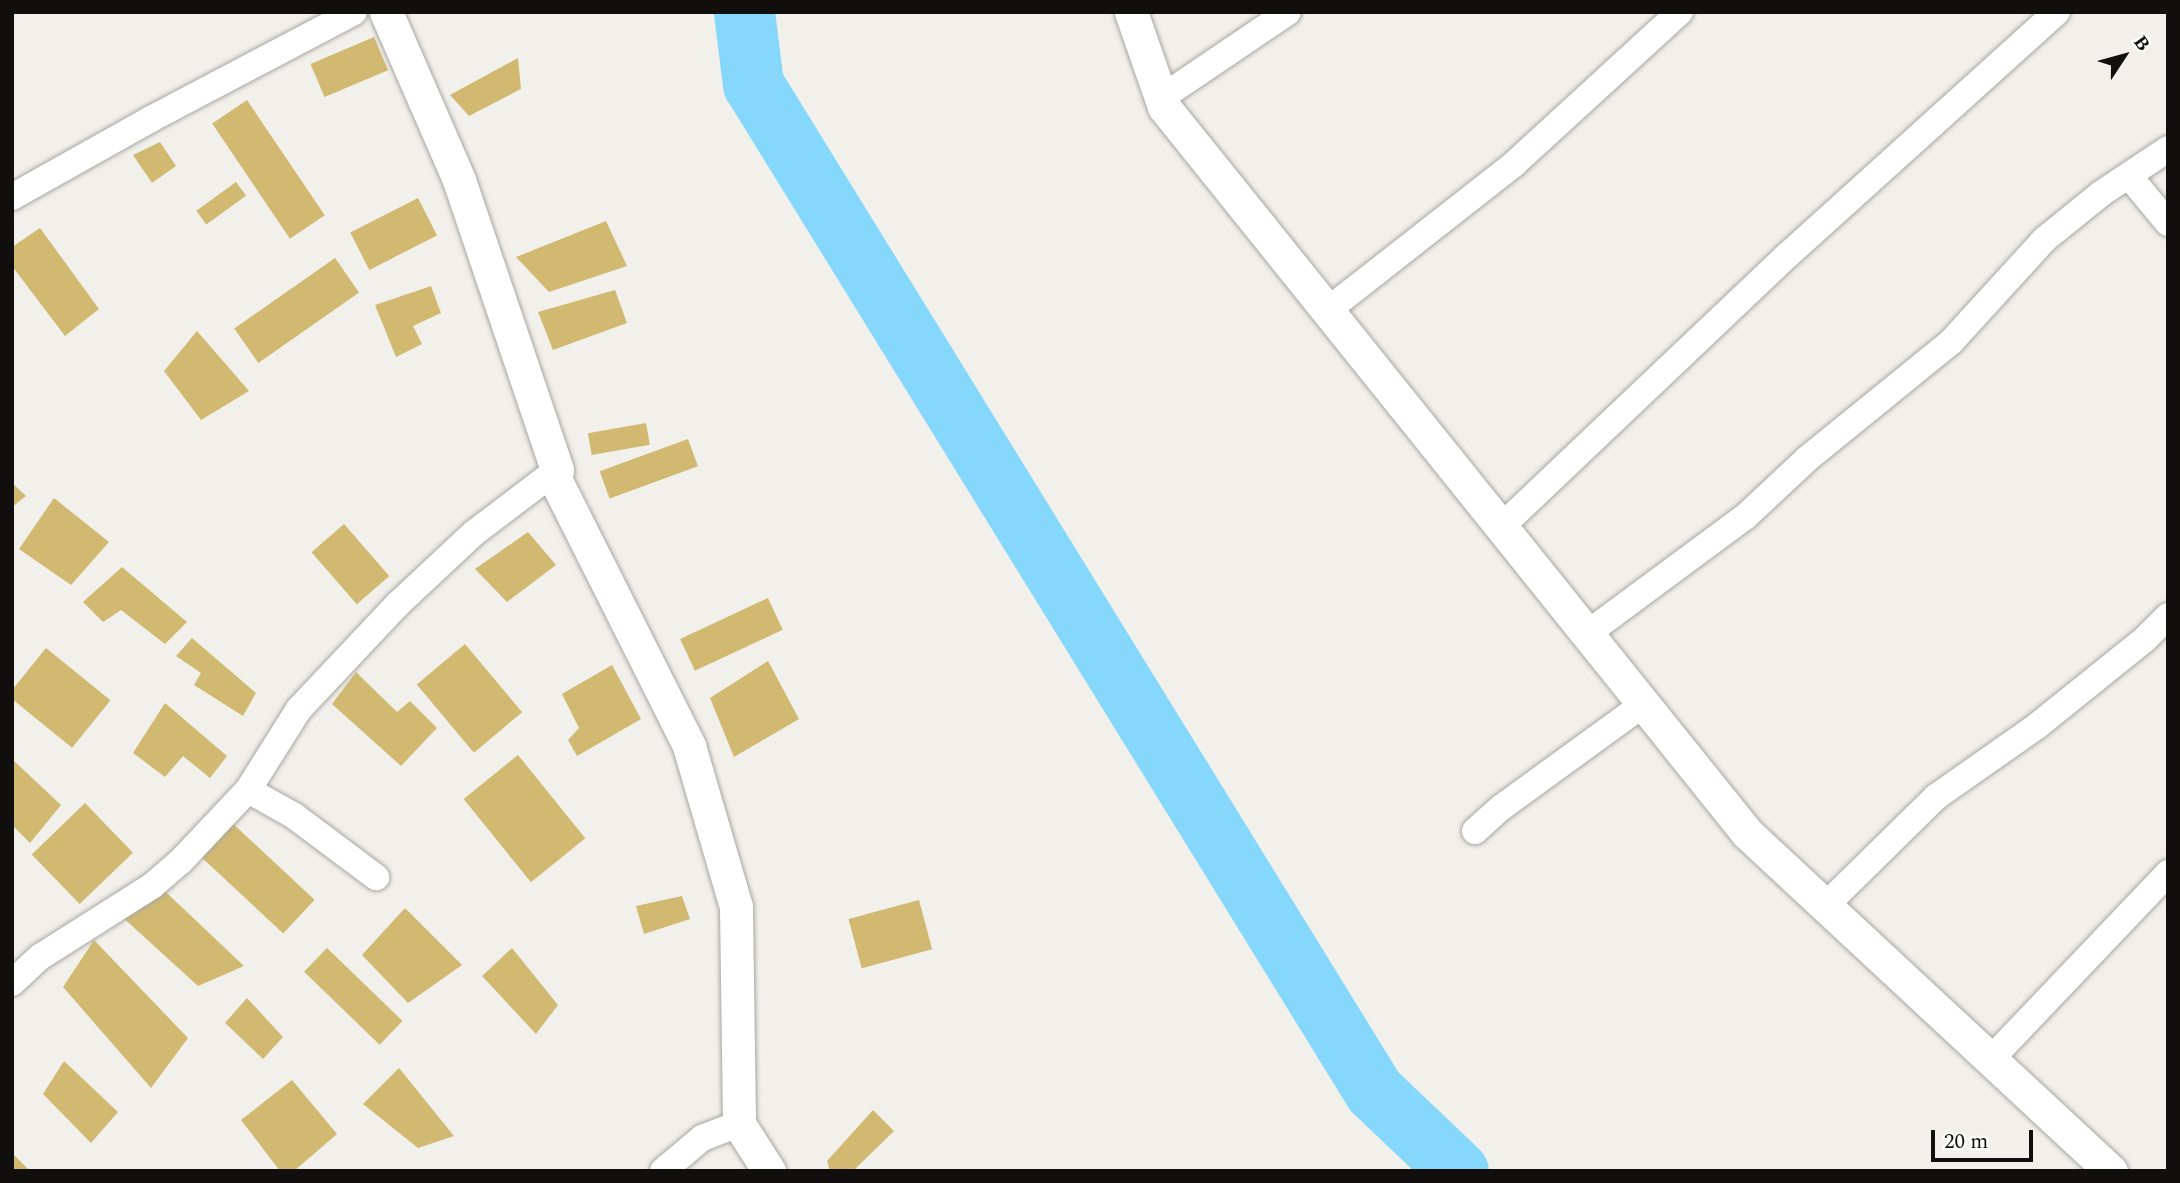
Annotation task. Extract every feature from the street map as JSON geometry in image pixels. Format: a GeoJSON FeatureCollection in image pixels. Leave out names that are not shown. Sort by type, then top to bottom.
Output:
{"type":"FeatureCollection","features":[{"type":"Feature","properties":{"kind":"street"},"geometry":{"type":"LineString","coordinates":[[12,197],[151,119],[354,12]]}},
{"type":"Feature","properties":{"kind":"street"},"geometry":{"type":"LineString","coordinates":[[386,12],[459,180],[557,470],[555,480],[689,746],[736,907],[739,1124],[769,1171]]}},
{"type":"Feature","properties":{"kind":"street"},"geometry":{"type":"LineString","coordinates":[[1131,12],[1164,107],[1747,833],[2111,1171]]}},
{"type":"Feature","properties":{"kind":"street"},"geometry":{"type":"LineString","coordinates":[[1161,98],[1288,12]]}},
{"type":"Feature","properties":{"kind":"street"},"geometry":{"type":"LineString","coordinates":[[1328,310],[1514,164],[1680,12]]}},
{"type":"Feature","properties":{"kind":"street"},"geometry":{"type":"LineString","coordinates":[[1502,526],[1789,254],[2057,12]]}},
{"type":"Feature","properties":{"kind":"street"},"geometry":{"type":"LineString","coordinates":[[1588,634],[1745,517],[1807,459],[1951,342],[2045,239],[2102,193],[2168,149]]}},
{"type":"Feature","properties":{"kind":"street"},"geometry":{"type":"LineString","coordinates":[[2129,176],[2168,223]]}},
{"type":"Feature","properties":{"kind":"street"},"geometry":{"type":"LineString","coordinates":[[12,983],[40,957],[152,886],[212,830],[248,790],[299,709],[397,605],[474,533],[557,470]]}},
{"type":"Feature","properties":{"kind":"street"},"geometry":{"type":"LineString","coordinates":[[1826,905],[1936,797],[2036,726],[2144,640],[2168,616]]}},
{"type":"Feature","properties":{"kind":"street"},"geometry":{"type":"LineString","coordinates":[[1475,831],[1503,807],[1644,704]]}},
{"type":"Feature","properties":{"kind":"street"},"geometry":{"type":"LineString","coordinates":[[248,790],[293,815],[376,877]]}},
{"type":"Feature","properties":{"kind":"street"},"geometry":{"type":"LineString","coordinates":[[1991,1059],[2168,873]]}},
{"type":"Feature","properties":{"kind":"street"},"geometry":{"type":"LineString","coordinates":[[663,1171],[702,1138],[739,1124]]}},
{"type":"Feature","properties":{"kind":"building"},"geometry":{"type":"Polygon","coordinates":[[[374,37],[388,70],[325,97],[310,64],[374,37]]]}},
{"type":"Feature","properties":{"kind":"building"},"geometry":{"type":"Polygon","coordinates":[[[518,58],[521,89],[469,116],[450,95],[518,58]]]}},
{"type":"Feature","properties":{"kind":"building"},"geometry":{"type":"Polygon","coordinates":[[[247,100],[325,215],[290,239],[212,123],[247,100]]]}},
{"type":"Feature","properties":{"kind":"building"},"geometry":{"type":"Polygon","coordinates":[[[160,142],[176,166],[152,183],[133,155],[160,142]]]}},
{"type":"Feature","properties":{"kind":"building"},"geometry":{"type":"Polygon","coordinates":[[[236,182],[246,196],[206,225],[196,211],[236,182]]]}},
{"type":"Feature","properties":{"kind":"building"},"geometry":{"type":"Polygon","coordinates":[[[418,198],[437,235],[369,270],[350,233],[418,198]]]}},
{"type":"Feature","properties":{"kind":"building"},"geometry":{"type":"Polygon","coordinates":[[[606,221],[627,266],[549,292],[516,257],[606,221]]]}},
{"type":"Feature","properties":{"kind":"building"},"geometry":{"type":"Polygon","coordinates":[[[40,228],[99,309],[65,336],[12,266],[12,247],[40,228]]]}},
{"type":"Feature","properties":{"kind":"building"},"geometry":{"type":"Polygon","coordinates":[[[335,258],[359,292],[258,363],[234,329],[335,258]]]}},
{"type":"Feature","properties":{"kind":"building"},"geometry":{"type":"Polygon","coordinates":[[[431,286],[441,313],[413,326],[422,344],[396,357],[375,305],[431,286]]]}},
{"type":"Feature","properties":{"kind":"building"},"geometry":{"type":"Polygon","coordinates":[[[615,290],[627,323],[553,350],[538,312],[615,290]]]}},
{"type":"Feature","properties":{"kind":"building"},"geometry":{"type":"Polygon","coordinates":[[[197,331],[249,391],[201,420],[164,371],[197,331]]]}},
{"type":"Feature","properties":{"kind":"building"},"geometry":{"type":"Polygon","coordinates":[[[646,423],[650,445],[592,455],[588,433],[646,423]]]}},
{"type":"Feature","properties":{"kind":"building"},"geometry":{"type":"Polygon","coordinates":[[[688,439],[698,466],[610,498],[600,471],[688,439]]]}},
{"type":"Feature","properties":{"kind":"building"},"geometry":{"type":"Polygon","coordinates":[[[12,483],[26,496],[12,507],[12,483]]]}},
{"type":"Feature","properties":{"kind":"building"},"geometry":{"type":"Polygon","coordinates":[[[54,498],[109,542],[71,585],[19,549],[54,498]]]}},
{"type":"Feature","properties":{"kind":"building"},"geometry":{"type":"Polygon","coordinates":[[[344,524],[389,576],[357,604],[312,552],[344,524]]]}},
{"type":"Feature","properties":{"kind":"building"},"geometry":{"type":"Polygon","coordinates":[[[528,532],[556,565],[507,602],[475,569],[528,532]]]}},
{"type":"Feature","properties":{"kind":"building"},"geometry":{"type":"Polygon","coordinates":[[[122,567],[187,622],[165,644],[121,610],[103,622],[83,602],[122,567]]]}},
{"type":"Feature","properties":{"kind":"building"},"geometry":{"type":"Polygon","coordinates":[[[768,598],[783,630],[695,671],[680,639],[768,598]]]}},
{"type":"Feature","properties":{"kind":"building"},"geometry":{"type":"Polygon","coordinates":[[[192,638],[256,693],[243,716],[194,685],[201,673],[176,656],[192,638]]]}},
{"type":"Feature","properties":{"kind":"building"},"geometry":{"type":"Polygon","coordinates":[[[465,644],[522,712],[474,753],[417,684],[465,644]]]}},
{"type":"Feature","properties":{"kind":"building"},"geometry":{"type":"Polygon","coordinates":[[[46,648],[111,700],[72,748],[12,699],[12,690],[46,648]]]}},
{"type":"Feature","properties":{"kind":"building"},"geometry":{"type":"Polygon","coordinates":[[[768,661],[799,719],[734,757],[710,698],[768,661]]]}},
{"type":"Feature","properties":{"kind":"building"},"geometry":{"type":"Polygon","coordinates":[[[612,665],[641,719],[577,756],[568,740],[579,728],[562,694],[612,665]]]}},
{"type":"Feature","properties":{"kind":"building"},"geometry":{"type":"Polygon","coordinates":[[[356,672],[397,712],[410,701],[437,728],[401,766],[332,704],[356,672]]]}},
{"type":"Feature","properties":{"kind":"building"},"geometry":{"type":"Polygon","coordinates":[[[165,703],[227,756],[210,778],[183,756],[165,777],[133,753],[165,703]]]}},
{"type":"Feature","properties":{"kind":"building"},"geometry":{"type":"Polygon","coordinates":[[[518,755],[585,838],[531,882],[464,799],[518,755]]]}},
{"type":"Feature","properties":{"kind":"building"},"geometry":{"type":"Polygon","coordinates":[[[12,759],[61,805],[30,843],[12,825],[12,759]]]}},
{"type":"Feature","properties":{"kind":"building"},"geometry":{"type":"Polygon","coordinates":[[[85,803],[133,853],[80,904],[32,854],[85,803]]]}},
{"type":"Feature","properties":{"kind":"building"},"geometry":{"type":"Polygon","coordinates":[[[229,820],[315,900],[283,933],[198,854],[229,820]]]}},
{"type":"Feature","properties":{"kind":"building"},"geometry":{"type":"Polygon","coordinates":[[[152,879],[244,966],[198,986],[119,914],[152,879]]]}},
{"type":"Feature","properties":{"kind":"building"},"geometry":{"type":"Polygon","coordinates":[[[682,896],[690,919],[644,934],[636,906],[682,896]]]}},
{"type":"Feature","properties":{"kind":"building"},"geometry":{"type":"Polygon","coordinates":[[[919,900],[932,949],[862,968],[848,919],[919,900]]]}},
{"type":"Feature","properties":{"kind":"building"},"geometry":{"type":"Polygon","coordinates":[[[405,908],[462,965],[408,1003],[362,955],[405,908]]]}},
{"type":"Feature","properties":{"kind":"building"},"geometry":{"type":"Polygon","coordinates":[[[94,940],[188,1038],[151,1088],[63,987],[94,940]]]}},
{"type":"Feature","properties":{"kind":"building"},"geometry":{"type":"Polygon","coordinates":[[[327,948],[403,1021],[380,1045],[304,972],[327,948]]]}},
{"type":"Feature","properties":{"kind":"building"},"geometry":{"type":"Polygon","coordinates":[[[512,948],[558,1005],[536,1034],[482,976],[512,948]]]}},
{"type":"Feature","properties":{"kind":"building"},"geometry":{"type":"Polygon","coordinates":[[[247,998],[283,1037],[263,1059],[225,1023],[247,998]]]}},
{"type":"Feature","properties":{"kind":"building"},"geometry":{"type":"Polygon","coordinates":[[[64,1061],[118,1112],[91,1143],[43,1094],[64,1061]]]}},
{"type":"Feature","properties":{"kind":"building"},"geometry":{"type":"Polygon","coordinates":[[[399,1068],[454,1136],[418,1148],[363,1104],[399,1068]]]}},
{"type":"Feature","properties":{"kind":"building"},"geometry":{"type":"Polygon","coordinates":[[[292,1080],[337,1134],[294,1171],[280,1171],[241,1120],[292,1080]]]}},
{"type":"Feature","properties":{"kind":"building"},"geometry":{"type":"Polygon","coordinates":[[[873,1110],[894,1131],[853,1171],[830,1171],[827,1161],[873,1110]]]}},
{"type":"Feature","properties":{"kind":"building"},"geometry":{"type":"Polygon","coordinates":[[[12,1153],[30,1171],[12,1171],[12,1153]]]}},
{"type":"Feature","properties":{"kind":"waterway"},"geometry":{"type":"LineString","coordinates":[[744,12],[753,84],[1374,1091],[1458,1171]]}}]}
